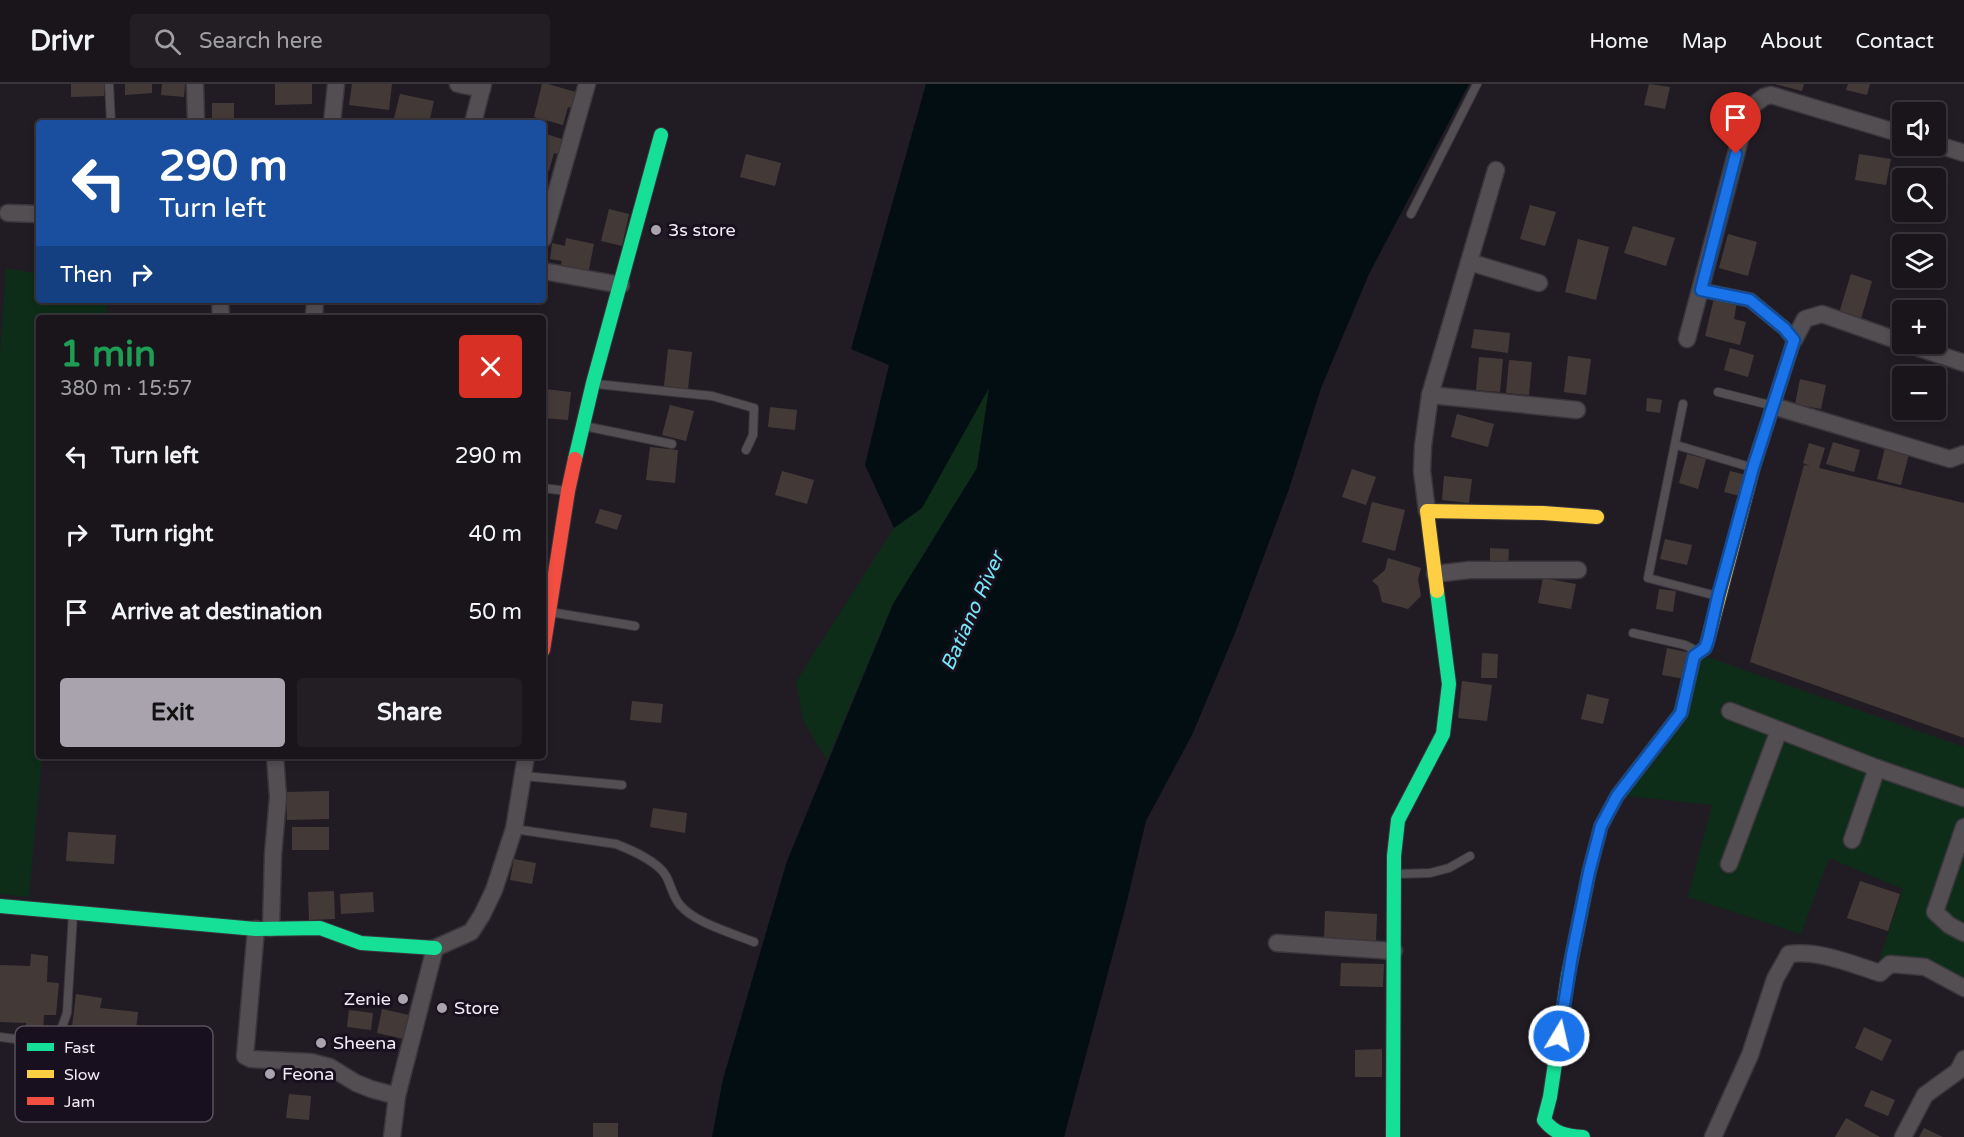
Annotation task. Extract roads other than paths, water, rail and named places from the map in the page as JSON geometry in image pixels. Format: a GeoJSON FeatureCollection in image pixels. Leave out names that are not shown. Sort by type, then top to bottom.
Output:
{"type":"FeatureCollection","features":[{"type":"Feature","properties":{"kind":"street"},"geometry":{"type":"LineString","coordinates":[[195,84],[196,120]]}},
{"type":"Feature","properties":{"kind":"street"},"geometry":{"type":"LineString","coordinates":[[332,120],[336,84]]}},
{"type":"Feature","properties":{"kind":"street"},"geometry":{"type":"LineString","coordinates":[[458,84],[483,86],[474,120]]}},
{"type":"Feature","properties":{"kind":"street"},"geometry":{"type":"LineString","coordinates":[[546,228],[587,84]]}},
{"type":"Feature","properties":{"kind":"street"},"geometry":{"type":"LineString","coordinates":[[1687,339],[1748,109],[1763,91],[1892,131]]}},
{"type":"Feature","properties":{"kind":"street"},"geometry":{"type":"LineString","coordinates":[[546,633],[568,491],[593,383],[661,135]]}},
{"type":"Feature","properties":{"kind":"street"},"geometry":{"type":"LineString","coordinates":[[1946,147],[1964,153]]}},
{"type":"Feature","properties":{"kind":"street"},"geometry":{"type":"LineString","coordinates":[[1393,1137],[1394,856],[1398,820],[1443,734],[1449,684],[1426,511],[1422,471],[1423,447],[1430,395],[1496,170]]}},
{"type":"Feature","properties":{"kind":"street"},"geometry":{"type":"LineString","coordinates":[[8,213],[36,214]]}},
{"type":"Feature","properties":{"kind":"street"},"geometry":{"type":"LineString","coordinates":[[1469,262],[1539,283]]}},
{"type":"Feature","properties":{"kind":"street"},"geometry":{"type":"LineString","coordinates":[[546,272],[621,285]]}},
{"type":"Feature","properties":{"kind":"street"},"geometry":{"type":"LineString","coordinates":[[1701,290],[1750,300],[1784,328],[1794,340]]}},
{"type":"Feature","properties":{"kind":"street"},"geometry":{"type":"LineString","coordinates":[[1583,1137],[1559,1135],[1550,1131],[1544,1120],[1550,1097],[1568,976],[1589,872],[1601,826],[1617,796],[1681,713],[1694,656],[1705,648],[1708,640],[1753,468],[1794,340],[1805,318],[1822,314],[1892,338]]}},
{"type":"Feature","properties":{"kind":"street"},"geometry":{"type":"LineString","coordinates":[[1937,354],[1964,363]]}},
{"type":"Feature","properties":{"kind":"street"},"geometry":{"type":"LineString","coordinates":[[1430,395],[1577,410]]}},
{"type":"Feature","properties":{"kind":"street"},"geometry":{"type":"LineString","coordinates":[[1773,406],[1950,459],[1964,454]]}},
{"type":"Feature","properties":{"kind":"street"},"geometry":{"type":"LineString","coordinates":[[1426,511],[1544,513],[1597,518]]}},
{"type":"Feature","properties":{"kind":"street"},"geometry":{"type":"LineString","coordinates":[[1435,574],[1469,570],[1578,570]]}},
{"type":"Feature","properties":{"kind":"street"},"geometry":{"type":"LineString","coordinates":[[1730,711],[1877,768],[1964,798]]}},
{"type":"Feature","properties":{"kind":"street"},"geometry":{"type":"LineString","coordinates":[[1729,864],[1779,730]]}},
{"type":"Feature","properties":{"kind":"street"},"geometry":{"type":"LineString","coordinates":[[275,759],[278,797],[273,855],[245,1056],[251,1059],[311,1062],[330,1067],[363,1086],[397,1096]]}},
{"type":"Feature","properties":{"kind":"street"},"geometry":{"type":"LineString","coordinates":[[0,906],[263,928],[320,928],[361,943],[435,948],[471,932],[483,915],[495,890],[514,829],[526,759]]}},
{"type":"Feature","properties":{"kind":"street"},"geometry":{"type":"LineString","coordinates":[[1852,840],[1877,768]]}},
{"type":"Feature","properties":{"kind":"street"},"geometry":{"type":"LineString","coordinates":[[1964,827],[1935,912],[1949,925],[1964,933]]}},
{"type":"Feature","properties":{"kind":"street"},"geometry":{"type":"LineString","coordinates":[[1277,943],[1394,951]]}},
{"type":"Feature","properties":{"kind":"street"},"geometry":{"type":"LineString","coordinates":[[392,1137],[397,1096],[435,948]]}},
{"type":"Feature","properties":{"kind":"street"},"geometry":{"type":"LineString","coordinates":[[1713,1137],[1750,1055],[1775,979],[1789,954],[1803,952],[1826,956],[1880,973],[1890,964],[1925,967],[1964,988]]}},
{"type":"Feature","properties":{"kind":"street"},"geometry":{"type":"LineString","coordinates":[[1903,1137],[1925,1095],[1958,1071],[1964,1059]]}},
{"type":"Feature","properties":{"kind":"lane"},"geometry":{"type":"LineString","coordinates":[[109,84],[111,120]]}},
{"type":"Feature","properties":{"kind":"lane"},"geometry":{"type":"LineString","coordinates":[[1411,214],[1477,84]]}},
{"type":"Feature","properties":{"kind":"lane"},"geometry":{"type":"LineString","coordinates":[[593,383],[712,396],[754,408],[753,435],[746,450]]}},
{"type":"Feature","properties":{"kind":"lane"},"geometry":{"type":"LineString","coordinates":[[1718,392],[1773,406]]}},
{"type":"Feature","properties":{"kind":"lane"},"geometry":{"type":"LineString","coordinates":[[1683,404],[1648,578],[1718,596]]}},
{"type":"Feature","properties":{"kind":"lane"},"geometry":{"type":"LineString","coordinates":[[584,426],[672,444]]}},
{"type":"Feature","properties":{"kind":"lane"},"geometry":{"type":"LineString","coordinates":[[1676,445],[1753,468]]}},
{"type":"Feature","properties":{"kind":"lane"},"geometry":{"type":"LineString","coordinates":[[546,488],[568,491]]}},
{"type":"Feature","properties":{"kind":"lane"},"geometry":{"type":"LineString","coordinates":[[550,612],[635,626]]}},
{"type":"Feature","properties":{"kind":"lane"},"geometry":{"type":"LineString","coordinates":[[1633,633],[1685,645],[1698,652]]}},
{"type":"Feature","properties":{"kind":"lane"},"geometry":{"type":"LineString","coordinates":[[523,776],[622,785]]}},
{"type":"Feature","properties":{"kind":"lane"},"geometry":{"type":"LineString","coordinates":[[514,829],[616,844],[632,850],[659,867],[680,905],[695,918],[754,942]]}},
{"type":"Feature","properties":{"kind":"lane"},"geometry":{"type":"LineString","coordinates":[[1394,874],[1430,873],[1449,868],[1470,856]]}},
{"type":"Feature","properties":{"kind":"lane"},"geometry":{"type":"LineString","coordinates":[[62,1026],[67,1013],[73,913]]}},
{"type":"Feature","properties":{"kind":"lane"},"geometry":{"type":"LineString","coordinates":[[0,1037],[15,1039]]}},
{"type":"Feature","properties":{"kind":"water","name":"Batiano River"},"geometry":{"type":"Polygon","coordinates":[[[926,84],[1469,84],[1369,274],[1321,388],[1289,489],[1235,633],[1192,735],[1146,821],[1064,1137],[712,1137],[723,1079],[787,861],[893,604],[977,468],[989,388],[922,508],[894,528],[865,465],[889,365],[851,349],[926,84]]]}},
{"type":"Feature","properties":{"kind":"place","name":"3s store"},"geometry":{"type":"Point","coordinates":[656,230]}},
{"type":"Feature","properties":{"kind":"place","name":"Zenie"},"geometry":{"type":"Point","coordinates":[403,999]}},
{"type":"Feature","properties":{"kind":"place","name":"Store"},"geometry":{"type":"Point","coordinates":[442,1008]}},
{"type":"Feature","properties":{"kind":"place","name":"Sheena"},"geometry":{"type":"Point","coordinates":[321,1043]}},
{"type":"Feature","properties":{"kind":"place","name":"Feona"},"geometry":{"type":"Point","coordinates":[270,1074]}}]}
